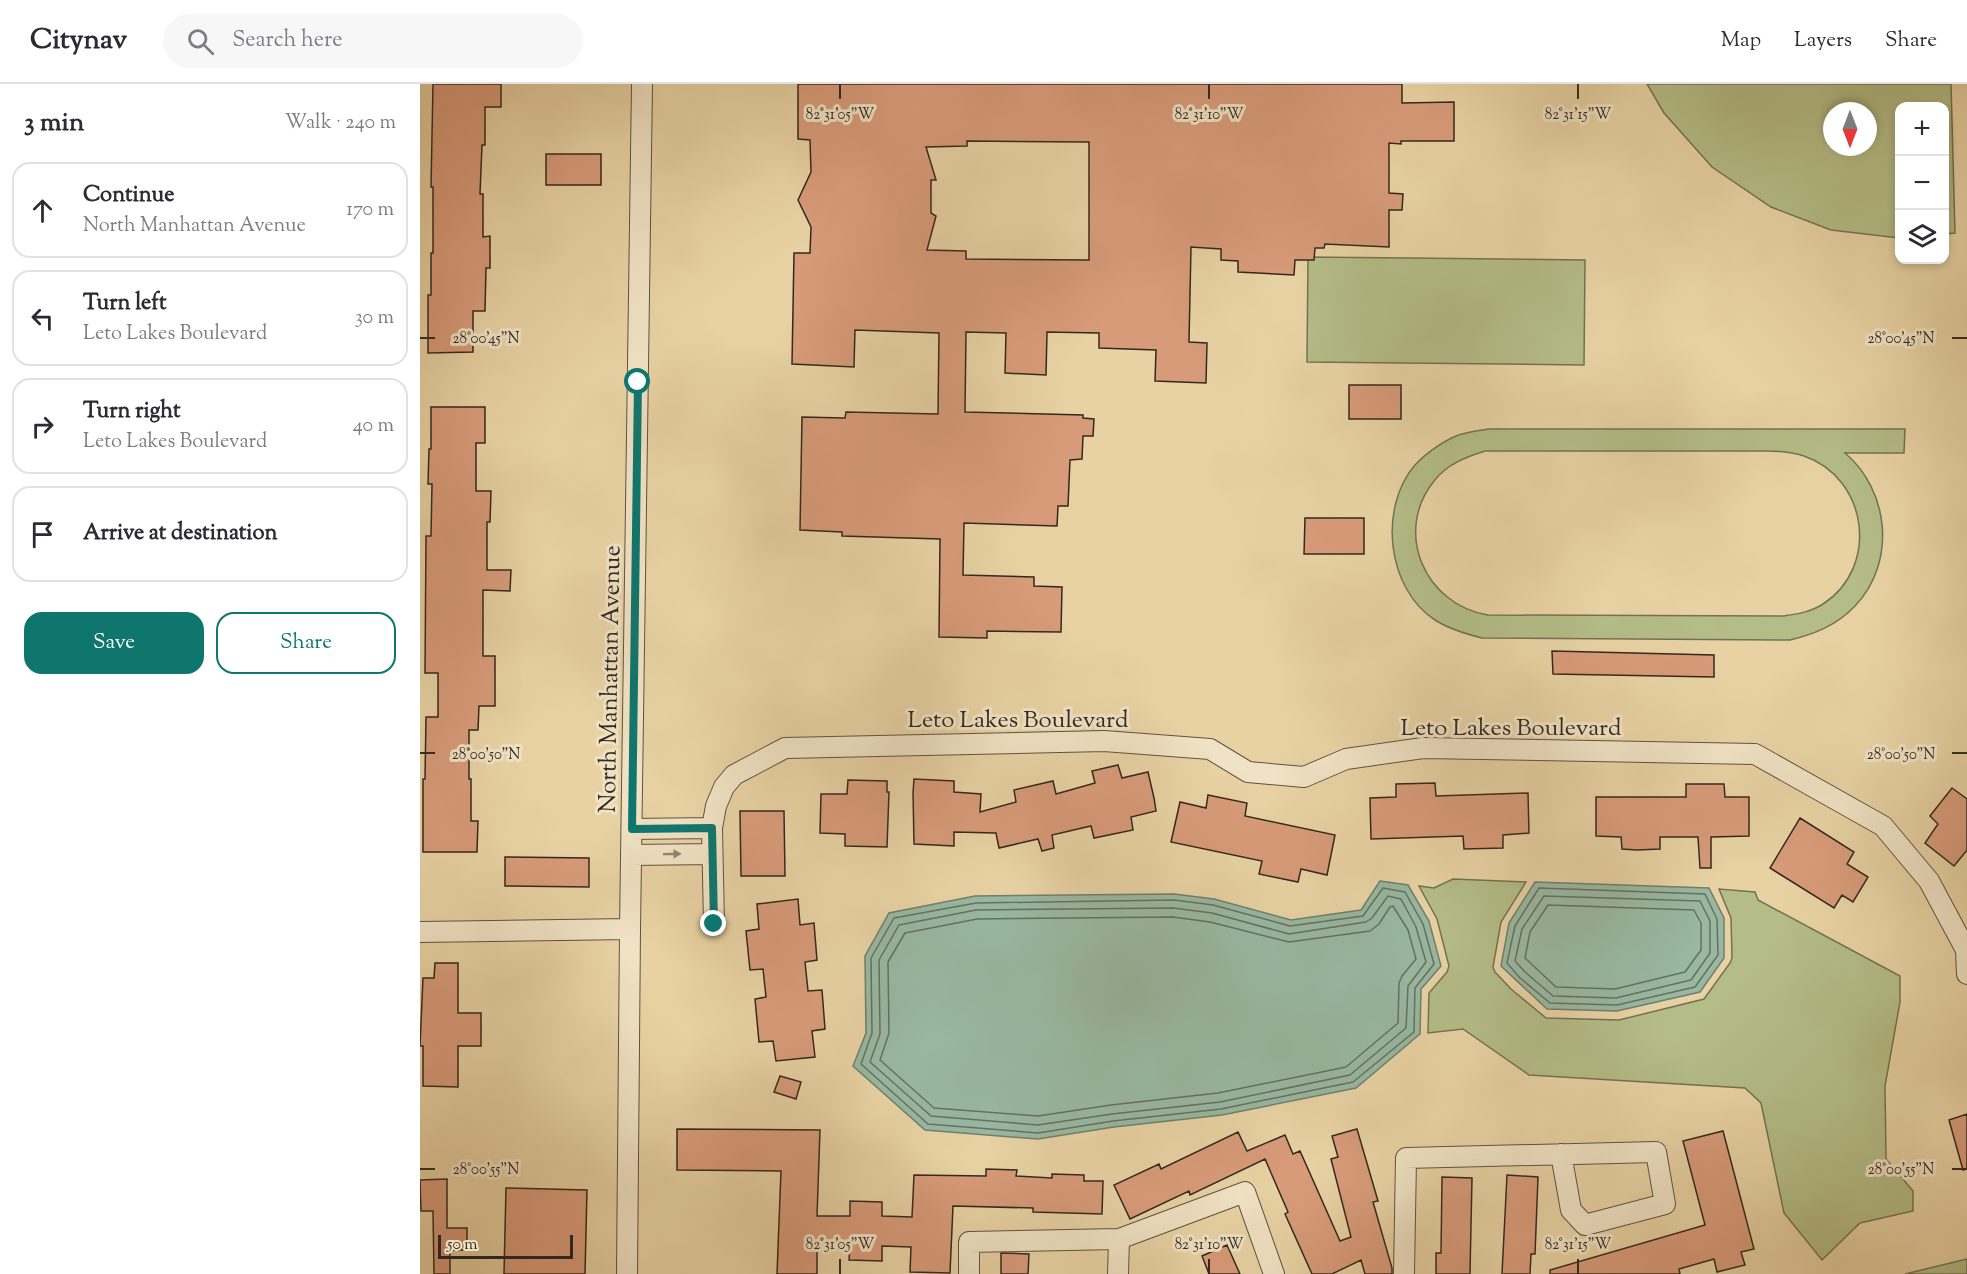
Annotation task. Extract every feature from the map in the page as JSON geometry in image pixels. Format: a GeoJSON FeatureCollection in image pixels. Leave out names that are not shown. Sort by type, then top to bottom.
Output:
{"type":"FeatureCollection","features":[{"type":"Feature","properties":{"kind":"street","name":"North Manhattan Avenue"},"geometry":{"type":"LineString","coordinates":[[627,1274],[642,84]]}},
{"type":"Feature","properties":{"kind":"street","name":"Leto Lakes Boulevard"},"geometry":{"type":"LineString","coordinates":[[714,924],[712,828],[716,806],[724,787],[735,775],[785,748],[1104,741],[1210,749],[1248,772],[1304,777],[1346,759],[1423,748],[1755,754],[1883,826],[1929,881],[1966,950],[1967,974]]}},
{"type":"Feature","properties":{"kind":"street"},"geometry":{"type":"LineString","coordinates":[[632,829],[712,828]]}},
{"type":"Feature","properties":{"kind":"street"},"geometry":{"type":"LineString","coordinates":[[631,855],[712,854]]}},
{"type":"Feature","properties":{"kind":"street"},"geometry":{"type":"LineString","coordinates":[[420,932],[630,928]]}},
{"type":"Feature","properties":{"kind":"street"},"geometry":{"type":"LineString","coordinates":[[1404,1274],[1406,1158],[1561,1154],[1656,1152],[1665,1204],[1585,1225],[1570,1210],[1561,1154]]}},
{"type":"Feature","properties":{"kind":"street"},"geometry":{"type":"LineString","coordinates":[[969,1274],[969,1242],[1119,1239],[1245,1192],[1274,1274]]}},
{"type":"Feature","properties":{"kind":"street"},"geometry":{"type":"LineString","coordinates":[[1118,1274],[1119,1239]]}},
{"type":"Feature","properties":{"kind":"green space"},"geometry":{"type":"Polygon","coordinates":[[[1647,84],[1951,84],[1955,233],[1949,234],[1949,102],[1895,102],[1895,238],[1831,230],[1771,207],[1712,167],[1664,113],[1647,84]]]}},
{"type":"Feature","properties":{"kind":"green space"},"geometry":{"type":"Polygon","coordinates":[[[1308,257],[1585,260],[1584,365],[1307,362],[1308,257]]]}},
{"type":"Feature","properties":{"kind":"green space"},"geometry":{"type":"Polygon","coordinates":[[[1488,429],[1905,429],[1904,453],[1845,453],[1860,468],[1879,506],[1882,548],[1877,569],[1868,588],[1855,606],[1833,624],[1817,632],[1790,640],[1482,638],[1458,631],[1435,620],[1419,606],[1406,589],[1398,569],[1393,547],[1392,525],[1396,503],[1403,483],[1415,465],[1424,457],[1456,436],[1488,429]],[[1485,451],[1457,462],[1434,481],[1422,501],[1416,522],[1416,543],[1422,563],[1432,582],[1447,597],[1466,608],[1488,615],[1784,616],[1809,611],[1823,604],[1841,588],[1853,568],[1859,547],[1859,524],[1853,503],[1842,483],[1826,467],[1804,456],[1767,451],[1485,451]]]}},
{"type":"Feature","properties":{"kind":"green space"},"geometry":{"type":"Polygon","coordinates":[[[1453,879],[1526,882],[1501,922],[1493,967],[1511,989],[1546,1018],[1619,1020],[1704,999],[1732,958],[1731,918],[1719,889],[1755,892],[1758,900],[1900,976],[1900,1002],[1885,1086],[1886,1159],[1913,1191],[1913,1211],[1860,1223],[1822,1260],[1784,1213],[1761,1103],[1745,1088],[1529,1075],[1463,1029],[1428,1033],[1429,993],[1447,972],[1449,966],[1437,919],[1419,886],[1434,888],[1453,879]]]}},
{"type":"Feature","properties":{"kind":"green space"},"geometry":{"type":"Polygon","coordinates":[[[1967,1259],[1967,1274],[1905,1274],[1967,1259]]]}},
{"type":"Feature","properties":{"kind":"water"},"geometry":{"type":"Polygon","coordinates":[[[1380,881],[1408,885],[1429,921],[1441,966],[1421,989],[1420,1034],[1356,1088],[1222,1115],[1114,1127],[1038,1139],[925,1130],[853,1066],[866,1033],[865,956],[889,913],[975,896],[1174,894],[1214,899],[1291,920],[1361,910],[1380,881]]]}},
{"type":"Feature","properties":{"kind":"water"},"geometry":{"type":"Polygon","coordinates":[[[1535,882],[1709,888],[1724,918],[1724,958],[1700,992],[1617,1011],[1547,1009],[1501,966],[1509,923],[1535,882]]]}},
{"type":"Feature","properties":{"kind":"building"},"geometry":{"type":"Polygon","coordinates":[[[433,84],[501,84],[501,107],[485,107],[485,145],[482,145],[480,194],[483,194],[483,237],[490,236],[490,268],[486,268],[485,311],[473,311],[473,352],[428,353],[428,295],[431,295],[431,253],[433,253],[433,187],[431,187],[433,84]]]}},
{"type":"Feature","properties":{"kind":"building"},"geometry":{"type":"Polygon","coordinates":[[[798,84],[1402,84],[1402,103],[1454,102],[1454,141],[1389,143],[1389,193],[1403,194],[1402,210],[1389,210],[1389,247],[1325,244],[1324,248],[1315,248],[1314,260],[1295,260],[1294,275],[1238,272],[1238,261],[1221,260],[1221,249],[1191,247],[1189,342],[1207,343],[1206,383],[1155,381],[1156,350],[1099,348],[1099,333],[1047,332],[1046,375],[1005,373],[1006,333],[966,332],[965,412],[1083,415],[1083,418],[1094,419],[1093,436],[1083,436],[1082,459],[1070,460],[1068,506],[1058,506],[1057,526],[964,523],[963,575],[1034,577],[1034,586],[1062,587],[1061,632],[987,631],[987,638],[939,637],[940,539],[842,536],[842,532],[800,530],[802,417],[845,418],[846,412],[938,414],[939,333],[855,330],[854,367],[792,364],[794,253],[810,253],[811,227],[798,200],[811,172],[810,140],[798,139],[798,84]],[[967,141],[967,146],[926,147],[936,180],[931,180],[931,213],[936,216],[927,250],[966,251],[966,259],[1089,260],[1089,142],[967,141]]]}},
{"type":"Feature","properties":{"kind":"building"},"geometry":{"type":"Polygon","coordinates":[[[546,154],[601,154],[601,185],[546,185],[546,154]]]}},
{"type":"Feature","properties":{"kind":"building"},"geometry":{"type":"Polygon","coordinates":[[[1349,385],[1401,385],[1401,419],[1349,419],[1349,385]]]}},
{"type":"Feature","properties":{"kind":"building"},"geometry":{"type":"Polygon","coordinates":[[[431,407],[485,407],[485,443],[476,443],[476,491],[491,491],[490,522],[487,522],[487,570],[511,570],[510,591],[483,590],[483,656],[495,656],[495,706],[479,706],[478,730],[469,730],[471,821],[478,821],[477,852],[423,852],[426,717],[438,717],[438,673],[425,673],[426,536],[431,536],[432,484],[428,484],[431,407]]]}},
{"type":"Feature","properties":{"kind":"building"},"geometry":{"type":"Polygon","coordinates":[[[1305,518],[1364,518],[1364,554],[1304,554],[1305,518]]]}},
{"type":"Feature","properties":{"kind":"building"},"geometry":{"type":"Polygon","coordinates":[[[1552,651],[1714,655],[1714,677],[1553,674],[1552,651]]]}},
{"type":"Feature","properties":{"kind":"building"},"geometry":{"type":"Polygon","coordinates":[[[1118,765],[1122,778],[1148,772],[1154,798],[1156,811],[1131,817],[1133,830],[1094,838],[1091,826],[1052,835],[1054,848],[1042,851],[1038,839],[999,848],[996,833],[954,832],[954,846],[914,844],[914,779],[954,781],[954,792],[981,794],[980,812],[1016,802],[1014,790],[1053,781],[1056,794],[1095,783],[1092,771],[1118,765]]]}},
{"type":"Feature","properties":{"kind":"building"},"geometry":{"type":"Polygon","coordinates":[[[848,780],[887,781],[887,792],[889,792],[887,847],[845,846],[845,834],[820,833],[821,794],[847,794],[848,780]]]}},
{"type":"Feature","properties":{"kind":"building"},"geometry":{"type":"Polygon","coordinates":[[[1435,783],[1436,796],[1528,793],[1529,833],[1503,835],[1503,848],[1464,849],[1463,836],[1371,839],[1370,798],[1396,797],[1396,784],[1435,783]]]}},
{"type":"Feature","properties":{"kind":"building"},"geometry":{"type":"Polygon","coordinates":[[[1686,784],[1724,784],[1725,797],[1749,797],[1749,836],[1711,837],[1711,868],[1700,868],[1698,837],[1660,837],[1660,849],[1637,850],[1622,849],[1621,837],[1596,836],[1596,797],[1686,797],[1686,784]]]}},
{"type":"Feature","properties":{"kind":"building"},"geometry":{"type":"Polygon","coordinates":[[[1952,788],[1967,799],[1967,850],[1954,866],[1925,843],[1938,824],[1930,816],[1952,788]]]}},
{"type":"Feature","properties":{"kind":"building"},"geometry":{"type":"Polygon","coordinates":[[[1208,795],[1247,803],[1245,816],[1335,835],[1327,875],[1301,869],[1298,882],[1259,874],[1262,861],[1171,842],[1180,802],[1206,808],[1208,795]]]}},
{"type":"Feature","properties":{"kind":"building"},"geometry":{"type":"Polygon","coordinates":[[[740,811],[784,811],[785,876],[741,876],[740,811]]]}},
{"type":"Feature","properties":{"kind":"building"},"geometry":{"type":"Polygon","coordinates":[[[1800,818],[1854,852],[1847,864],[1868,877],[1853,902],[1842,895],[1834,908],[1770,868],[1800,818]]]}},
{"type":"Feature","properties":{"kind":"building"},"geometry":{"type":"Polygon","coordinates":[[[505,857],[589,858],[589,887],[505,886],[505,857]]]}},
{"type":"Feature","properties":{"kind":"building"},"geometry":{"type":"Polygon","coordinates":[[[798,899],[800,925],[814,923],[817,960],[805,962],[808,991],[822,990],[825,1029],[812,1031],[815,1057],[776,1061],[773,1041],[759,1042],[755,999],[766,997],[763,969],[750,970],[746,931],[759,929],[757,904],[798,899]]]}},
{"type":"Feature","properties":{"kind":"building"},"geometry":{"type":"Polygon","coordinates":[[[435,963],[458,963],[458,1013],[481,1013],[481,1046],[458,1046],[458,1087],[423,1086],[423,1046],[420,1046],[423,978],[434,978],[435,963]]]}},
{"type":"Feature","properties":{"kind":"building"},"geometry":{"type":"Polygon","coordinates":[[[780,1076],[801,1082],[796,1099],[774,1092],[780,1076]]]}},
{"type":"Feature","properties":{"kind":"building"},"geometry":{"type":"Polygon","coordinates":[[[1967,1114],[1967,1169],[1963,1170],[1949,1120],[1967,1114]]]}},
{"type":"Feature","properties":{"kind":"building"},"geometry":{"type":"Polygon","coordinates":[[[677,1129],[820,1130],[817,1216],[850,1216],[850,1201],[882,1202],[882,1216],[912,1217],[914,1175],[986,1176],[986,1169],[1017,1170],[1016,1176],[1052,1178],[1052,1174],[1084,1175],[1084,1181],[1103,1181],[1102,1214],[1033,1212],[1033,1208],[953,1206],[950,1273],[910,1272],[911,1247],[882,1246],[882,1261],[849,1260],[850,1246],[817,1244],[817,1274],[777,1274],[781,1171],[677,1170],[677,1129]]]}},
{"type":"Feature","properties":{"kind":"building"},"geometry":{"type":"Polygon","coordinates":[[[1357,1129],[1378,1201],[1373,1202],[1392,1274],[1365,1274],[1361,1260],[1332,1274],[1312,1274],[1285,1214],[1288,1212],[1265,1159],[1190,1195],[1189,1191],[1130,1219],[1114,1185],[1159,1164],[1161,1169],[1238,1132],[1247,1151],[1285,1135],[1293,1154],[1300,1151],[1340,1241],[1351,1237],[1331,1159],[1338,1157],[1332,1136],[1357,1129]]]}},
{"type":"Feature","properties":{"kind":"building"},"geometry":{"type":"Polygon","coordinates":[[[1723,1131],[1754,1249],[1741,1252],[1745,1265],[1717,1272],[1714,1259],[1679,1269],[1680,1274],[1550,1274],[1550,1270],[1705,1225],[1683,1141],[1723,1131]]]}},
{"type":"Feature","properties":{"kind":"building"},"geometry":{"type":"Polygon","coordinates":[[[1507,1175],[1538,1177],[1535,1254],[1531,1254],[1530,1274],[1502,1274],[1507,1175]]]}},
{"type":"Feature","properties":{"kind":"building"},"geometry":{"type":"Polygon","coordinates":[[[1442,1177],[1472,1178],[1470,1274],[1436,1274],[1436,1253],[1441,1253],[1442,1177]]]}},
{"type":"Feature","properties":{"kind":"building"},"geometry":{"type":"Polygon","coordinates":[[[447,1179],[447,1228],[467,1228],[467,1250],[450,1250],[450,1274],[434,1274],[433,1211],[421,1211],[420,1180],[447,1179]]]}},
{"type":"Feature","properties":{"kind":"building"},"geometry":{"type":"Polygon","coordinates":[[[506,1188],[587,1190],[585,1274],[504,1274],[506,1188]]]}},
{"type":"Feature","properties":{"kind":"building"},"geometry":{"type":"Polygon","coordinates":[[[1227,1245],[1240,1274],[1209,1274],[1202,1256],[1227,1245]]]}},
{"type":"Feature","properties":{"kind":"building"},"geometry":{"type":"Polygon","coordinates":[[[1001,1253],[1029,1254],[1028,1274],[1001,1274],[1001,1253]]]}},
{"type":"Feature","properties":{"kind":"route"},"geometry":{"type":"LineString","coordinates":[[638,382],[632,829],[712,828],[714,924]]}}]}
